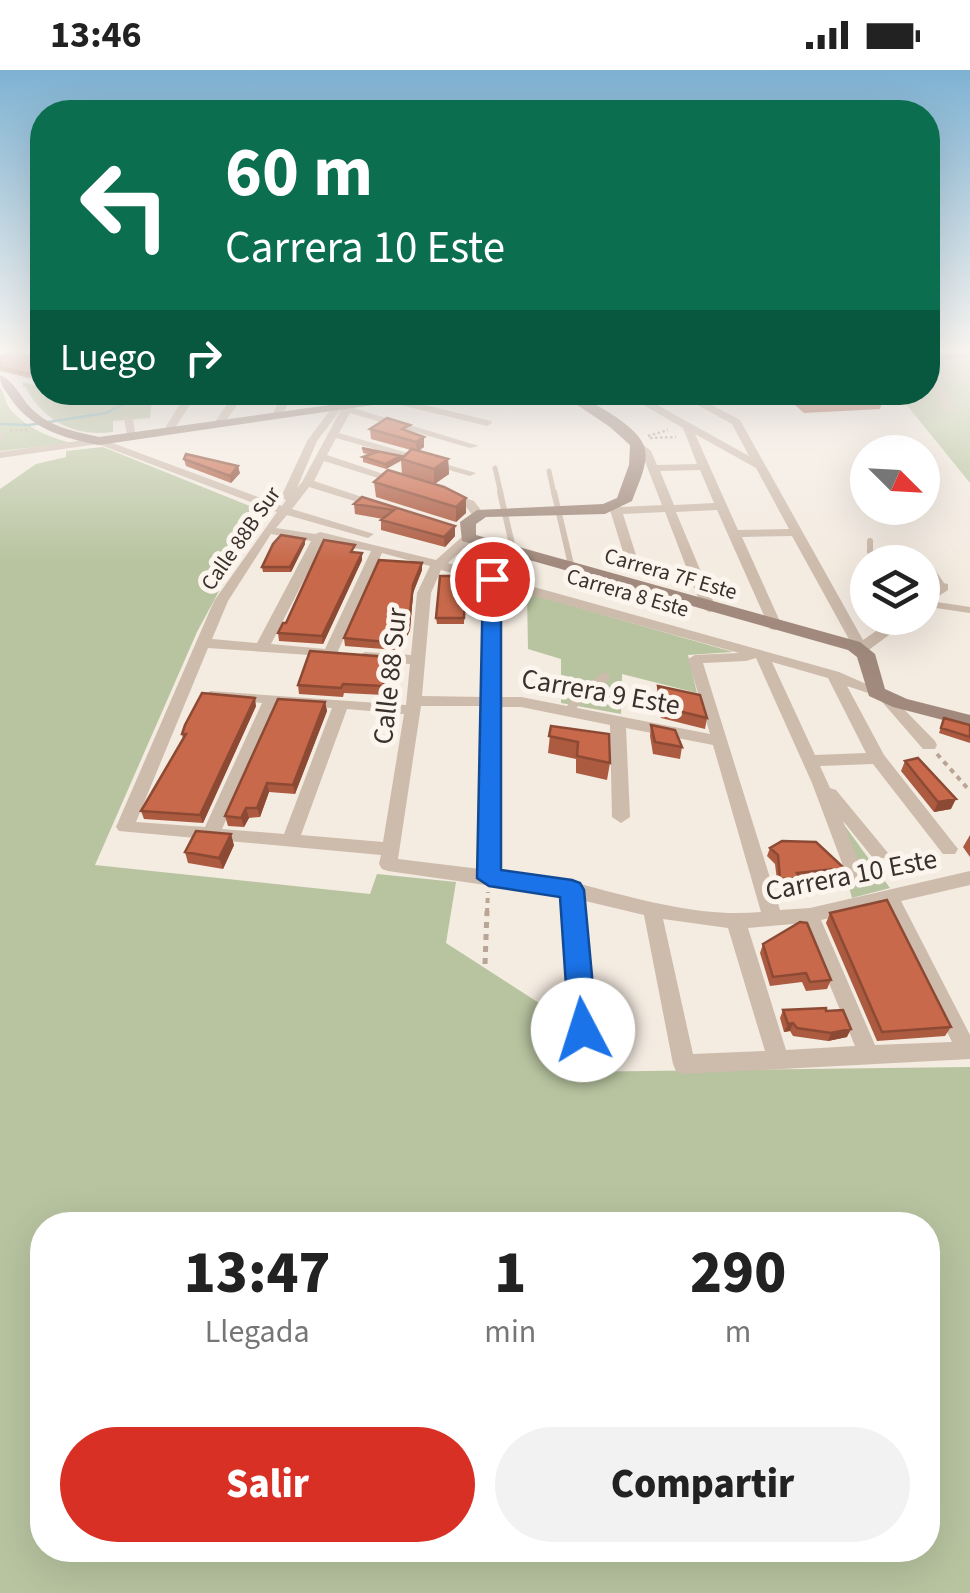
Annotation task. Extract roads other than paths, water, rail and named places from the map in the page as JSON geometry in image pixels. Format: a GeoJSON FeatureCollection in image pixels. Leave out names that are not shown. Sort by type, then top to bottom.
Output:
{"type":"FeatureCollection","features":[{"type":"Feature","properties":{"kind":"street"},"geometry":{"type":"LineString","coordinates":[[40,420],[99,441]]}},
{"type":"Feature","properties":{"kind":"street"},"geometry":{"type":"LineString","coordinates":[[128,420],[132,436]]}},
{"type":"Feature","properties":{"kind":"street"},"geometry":{"type":"LineString","coordinates":[[168,430],[175,420]]}},
{"type":"Feature","properties":{"kind":"street"},"geometry":{"type":"LineString","coordinates":[[0,455],[238,420]]}},
{"type":"Feature","properties":{"kind":"street","name":"Calle 88B Sur"},"geometry":{"type":"LineString","coordinates":[[282,510],[312,441],[333,420]]}},
{"type":"Feature","properties":{"kind":"street","name":"Calle 88B Sur"},"geometry":{"type":"LineString","coordinates":[[125,826],[221,601],[282,510],[308,482],[342,420]]}},
{"type":"Feature","properties":{"kind":"street"},"geometry":{"type":"LineString","coordinates":[[397,420],[474,446]]}},
{"type":"Feature","properties":{"kind":"street"},"geometry":{"type":"LineString","coordinates":[[478,420],[487,423]]}},
{"type":"Feature","properties":{"kind":"street"},"geometry":{"type":"LineString","coordinates":[[607,420],[647,453],[709,608]]}},
{"type":"Feature","properties":{"kind":"street"},"geometry":{"type":"LineString","coordinates":[[671,420],[758,466]]}},
{"type":"Feature","properties":{"kind":"street"},"geometry":{"type":"LineString","coordinates":[[732,420],[861,649],[880,695],[929,745]]}},
{"type":"Feature","properties":{"kind":"street"},"geometry":{"type":"LineString","coordinates":[[687,430],[776,626]]}},
{"type":"Feature","properties":{"kind":"street"},"geometry":{"type":"LineString","coordinates":[[336,435],[470,473]]}},
{"type":"Feature","properties":{"kind":"street","name":"Carrera 8 Este"},"geometry":{"type":"LineString","coordinates":[[99,441],[282,510],[492,579],[834,675],[880,695],[970,721]]}},
{"type":"Feature","properties":{"kind":"street"},"geometry":{"type":"LineString","coordinates":[[615,509],[624,501],[638,456],[637,445]]}},
{"type":"Feature","properties":{"kind":"street"},"geometry":{"type":"LineString","coordinates":[[322,457],[412,485]]}},
{"type":"Feature","properties":{"kind":"street"},"geometry":{"type":"LineString","coordinates":[[653,468],[705,467]]}},
{"type":"Feature","properties":{"kind":"street"},"geometry":{"type":"LineString","coordinates":[[308,482],[396,510]]}},
{"type":"Feature","properties":{"kind":"street"},"geometry":{"type":"LineString","coordinates":[[430,490],[470,504],[478,514],[504,510],[722,506]]}},
{"type":"Feature","properties":{"kind":"street"},"geometry":{"type":"LineString","coordinates":[[615,509],[635,572]]}},
{"type":"Feature","properties":{"kind":"street","name":"Calle 88 Sur"},"geometry":{"type":"LineString","coordinates":[[389,856],[414,706],[426,583],[467,535],[468,522],[478,514]]}},
{"type":"Feature","properties":{"kind":"street","name":"Carrera 7F Este"},"geometry":{"type":"LineString","coordinates":[[448,526],[514,553],[861,649]]}},
{"type":"Feature","properties":{"kind":"street","name":"Carrera 8 Este"},"geometry":{"type":"LineString","coordinates":[[268,530],[443,560]]}},
{"type":"Feature","properties":{"kind":"street"},"geometry":{"type":"LineString","coordinates":[[734,534],[796,532]]}},
{"type":"Feature","properties":{"kind":"street"},"geometry":{"type":"LineString","coordinates":[[262,648],[320,536]]}},
{"type":"Feature","properties":{"kind":"street"},"geometry":{"type":"LineString","coordinates":[[330,654],[378,548]]}},
{"type":"Feature","properties":{"kind":"street"},"geometry":{"type":"LineString","coordinates":[[489,878],[492,579]]}},
{"type":"Feature","properties":{"kind":"street"},"geometry":{"type":"LineString","coordinates":[[861,649],[880,635]]}},
{"type":"Feature","properties":{"kind":"street"},"geometry":{"type":"LineString","coordinates":[[204,644],[419,660]]}},
{"type":"Feature","properties":{"kind":"street"},"geometry":{"type":"LineString","coordinates":[[773,920],[695,659],[762,656],[820,782],[858,882]]}},
{"type":"Feature","properties":{"kind":"street"},"geometry":{"type":"LineString","coordinates":[[834,675],[878,758],[949,849]]}},
{"type":"Feature","properties":{"kind":"street","name":"Carrera 9 Este"},"geometry":{"type":"LineString","coordinates":[[215,694],[414,706],[522,702],[718,741]]}},
{"type":"Feature","properties":{"kind":"street"},"geometry":{"type":"LineString","coordinates":[[211,834],[272,698]]}},
{"type":"Feature","properties":{"kind":"street"},"geometry":{"type":"LineString","coordinates":[[290,840],[341,704]]}},
{"type":"Feature","properties":{"kind":"street"},"geometry":{"type":"LineString","coordinates":[[618,721],[621,817]]}},
{"type":"Feature","properties":{"kind":"street"},"geometry":{"type":"LineString","coordinates":[[811,761],[878,758]]}},
{"type":"Feature","properties":{"kind":"street"},"geometry":{"type":"LineString","coordinates":[[820,782],[879,854]]}},
{"type":"Feature","properties":{"kind":"street","name":"Carrera 10 Este"},"geometry":{"type":"LineString","coordinates":[[125,826],[290,840],[572,890],[652,910],[736,922],[810,915],[970,878]]}},
{"type":"Feature","properties":{"kind":"street"},"geometry":{"type":"LineString","coordinates":[[572,890],[583,1030]]}},
{"type":"Feature","properties":{"kind":"street"},"geometry":{"type":"LineString","coordinates":[[652,910],[684,1064],[968,1050],[890,899]]}},
{"type":"Feature","properties":{"kind":"street"},"geometry":{"type":"LineString","coordinates":[[810,915],[869,1055]]}},
{"type":"Feature","properties":{"kind":"street"},"geometry":{"type":"LineString","coordinates":[[736,922],[778,1057]]}},
{"type":"Feature","properties":{"kind":"lane"},"geometry":{"type":"LineString","coordinates":[[495,468],[514,553]]}},
{"type":"Feature","properties":{"kind":"lane"},"geometry":{"type":"LineString","coordinates":[[549,471],[572,569]]}},
{"type":"Feature","properties":{"kind":"lane"},"geometry":{"type":"LineString","coordinates":[[870,540],[870,545]]}},
{"type":"Feature","properties":{"kind":"lane"},"geometry":{"type":"LineString","coordinates":[[940,582],[943,587]]}},
{"type":"Feature","properties":{"kind":"lane"},"geometry":{"type":"LineString","coordinates":[[940,606],[970,610]]}},
{"type":"Feature","properties":{"kind":"lane"},"geometry":{"type":"LineString","coordinates":[[568,712],[581,694],[604,678]]}},
{"type":"Feature","properties":{"kind":"waterway"},"geometry":{"type":"LineString","coordinates":[[0,424],[61,420]]}}]}
